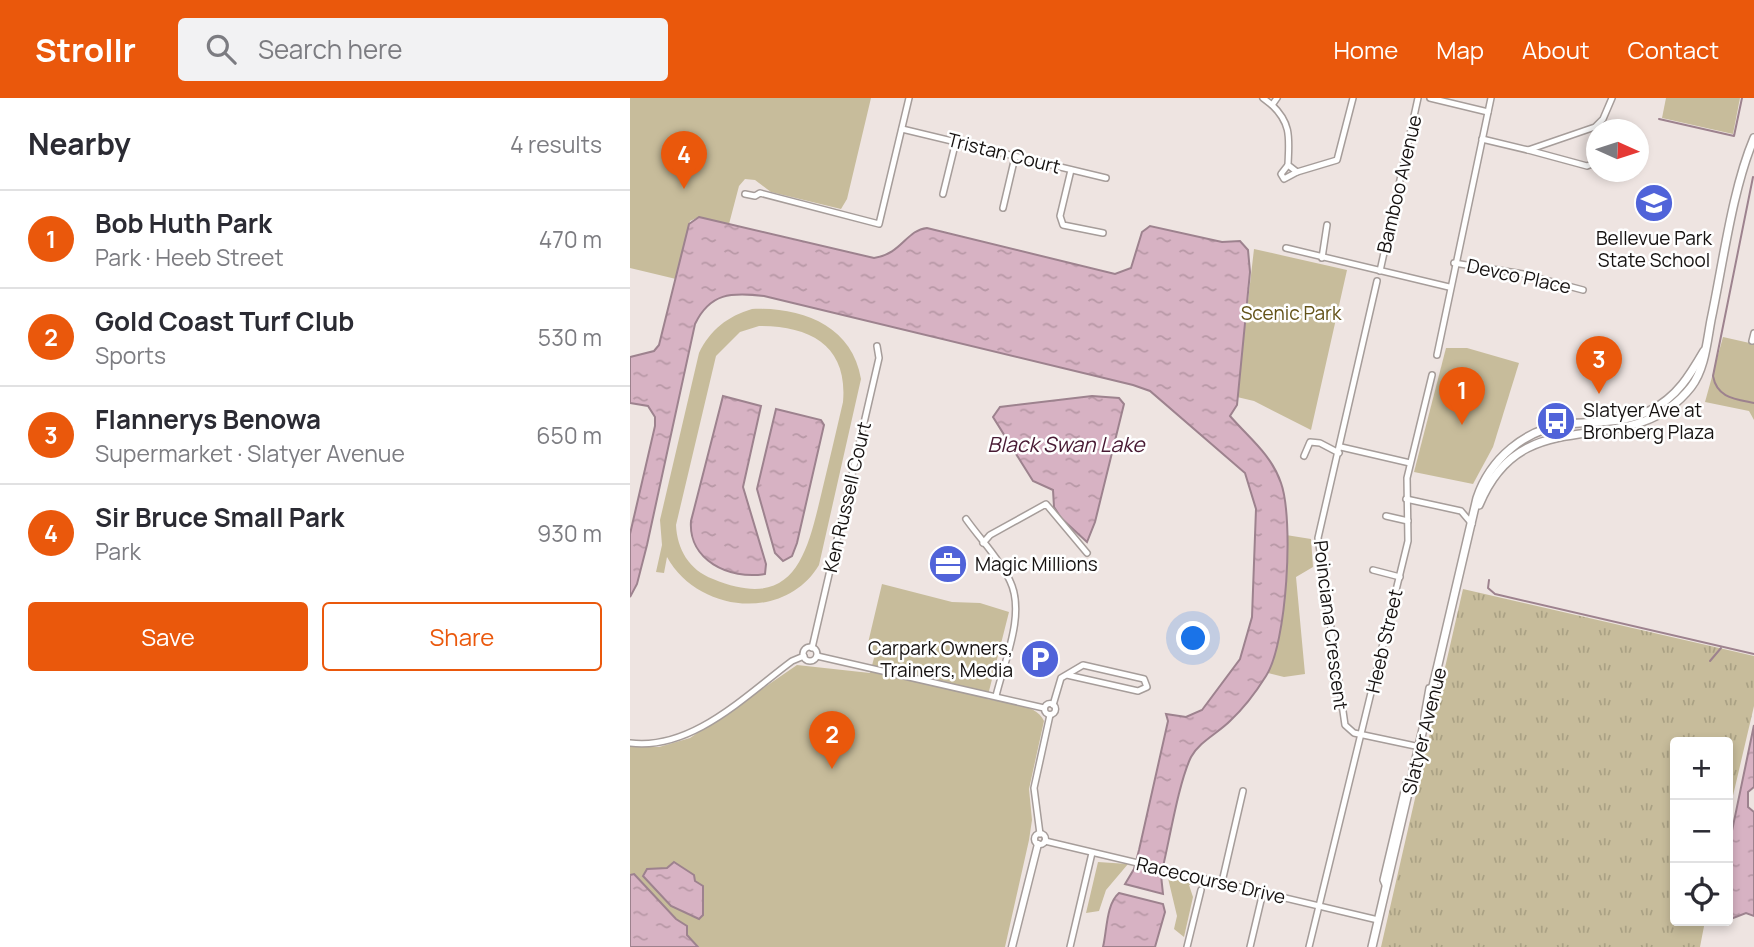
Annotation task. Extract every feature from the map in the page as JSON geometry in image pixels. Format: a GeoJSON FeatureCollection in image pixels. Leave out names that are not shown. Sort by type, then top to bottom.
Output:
{"type":"FeatureCollection","features":[{"type":"Feature","properties":{"kind":"main road","name":"Slatyer Avenue"},"geometry":{"type":"LineString","coordinates":[[1475,515],[1497,473],[1509,460],[1537,441],[1644,423],[1666,411],[1692,386],[1704,351],[1742,175],[1754,138]]}},
{"type":"Feature","properties":{"kind":"main road","name":"Slatyer Avenue"},"geometry":{"type":"LineString","coordinates":[[1742,175],[1754,155]]}},
{"type":"Feature","properties":{"kind":"main road","name":"Slatyer Avenue"},"geometry":{"type":"LineString","coordinates":[[1372,947],[1473,526],[1477,498],[1492,468],[1514,445],[1532,434],[1563,425],[1623,420],[1648,412],[1675,394],[1704,351]]}},
{"type":"Feature","properties":{"kind":"street"},"geometry":{"type":"LineString","coordinates":[[745,194],[755,196],[760,193],[879,224],[909,98]]}},
{"type":"Feature","properties":{"kind":"street"},"geometry":{"type":"LineString","coordinates":[[1262,98],[1272,105],[1289,128],[1288,165],[1281,174],[1283,179],[1338,160],[1353,98]]}},
{"type":"Feature","properties":{"kind":"street"},"geometry":{"type":"LineString","coordinates":[[1272,105],[1277,98]]}},
{"type":"Feature","properties":{"kind":"street","name":"Bamboo Avenue"},"geometry":{"type":"LineString","coordinates":[[1380,271],[1418,98]]}},
{"type":"Feature","properties":{"kind":"street"},"geometry":{"type":"LineString","coordinates":[[1430,98],[1488,112]]}},
{"type":"Feature","properties":{"kind":"street"},"geometry":{"type":"LineString","coordinates":[[1437,355],[1454,263],[1491,98]]}},
{"type":"Feature","properties":{"kind":"street"},"geometry":{"type":"LineString","coordinates":[[1604,119],[1612,98]]}},
{"type":"Feature","properties":{"kind":"street","name":"Tristan Court"},"geometry":{"type":"LineString","coordinates":[[902,129],[1106,178]]}},
{"type":"Feature","properties":{"kind":"street"},"geometry":{"type":"LineString","coordinates":[[1528,150],[1586,131]]}},
{"type":"Feature","properties":{"kind":"street"},"geometry":{"type":"LineString","coordinates":[[1482,139],[1586,166]]}},
{"type":"Feature","properties":{"kind":"street"},"geometry":{"type":"LineString","coordinates":[[943,194],[956,141]]}},
{"type":"Feature","properties":{"kind":"street"},"geometry":{"type":"LineString","coordinates":[[1003,208],[1015,157]]}},
{"type":"Feature","properties":{"kind":"street"},"geometry":{"type":"LineString","coordinates":[[1288,165],[1297,172]]}},
{"type":"Feature","properties":{"kind":"street"},"geometry":{"type":"LineString","coordinates":[[1071,170],[1060,216],[1063,225],[1103,233]]}},
{"type":"Feature","properties":{"kind":"street"},"geometry":{"type":"LineString","coordinates":[[1322,258],[1327,225]]}},
{"type":"Feature","properties":{"kind":"street"},"geometry":{"type":"LineString","coordinates":[[1286,248],[1449,287]]}},
{"type":"Feature","properties":{"kind":"street","name":"Devco Place"},"geometry":{"type":"LineString","coordinates":[[1454,263],[1524,274],[1583,290]]}},
{"type":"Feature","properties":{"kind":"street"},"geometry":{"type":"LineString","coordinates":[[1340,450],[1377,281]]}},
{"type":"Feature","properties":{"kind":"street"},"geometry":{"type":"LineString","coordinates":[[1752,341],[1754,333]]}},
{"type":"Feature","properties":{"kind":"street","name":"Ken Russell Court"},"geometry":{"type":"LineString","coordinates":[[812,648],[879,358],[877,346]]}},
{"type":"Feature","properties":{"kind":"street","name":"Heeb Street"},"geometry":{"type":"LineString","coordinates":[[1309,947],[1408,541],[1406,499],[1410,463],[1432,375]]}},
{"type":"Feature","properties":{"kind":"street"},"geometry":{"type":"LineString","coordinates":[[1304,456],[1310,442],[1410,463]]}},
{"type":"Feature","properties":{"kind":"street","name":"Poinciana Crescent"},"geometry":{"type":"LineString","coordinates":[[1340,450],[1320,528],[1318,548],[1343,720],[1350,730],[1420,747]]}},
{"type":"Feature","properties":{"kind":"street"},"geometry":{"type":"LineString","coordinates":[[1406,499],[1461,511],[1469,510],[1477,498]]}},
{"type":"Feature","properties":{"kind":"street"},"geometry":{"type":"LineString","coordinates":[[983,543],[990,535],[1046,504],[1087,552]]}},
{"type":"Feature","properties":{"kind":"street"},"geometry":{"type":"LineString","coordinates":[[1461,511],[1467,515],[1473,526]]}},
{"type":"Feature","properties":{"kind":"street"},"geometry":{"type":"LineString","coordinates":[[1386,516],[1408,521]]}},
{"type":"Feature","properties":{"kind":"street"},"geometry":{"type":"LineString","coordinates":[[966,520],[1010,579],[1016,598],[1015,615],[996,696]]}},
{"type":"Feature","properties":{"kind":"street"},"geometry":{"type":"LineString","coordinates":[[1373,570],[1400,577]]}},
{"type":"Feature","properties":{"kind":"street"},"geometry":{"type":"LineString","coordinates":[[804,656],[805,649],[812,648],[817,656],[1044,708],[1053,705]]}},
{"type":"Feature","properties":{"kind":"street"},"geometry":{"type":"LineString","coordinates":[[804,656],[810,661],[817,656]]}},
{"type":"Feature","properties":{"kind":"street"},"geometry":{"type":"LineString","coordinates":[[630,743],[659,743],[699,729],[792,661],[804,656]]}},
{"type":"Feature","properties":{"kind":"street"},"geometry":{"type":"LineString","coordinates":[[1012,947],[1041,842],[1034,839],[1040,834],[1034,788],[1061,678],[1083,665],[1144,679],[1147,687],[1138,691],[1067,675]]}},
{"type":"Feature","properties":{"kind":"street"},"geometry":{"type":"LineString","coordinates":[[1044,708],[1050,715]]}},
{"type":"Feature","properties":{"kind":"street"},"geometry":{"type":"LineString","coordinates":[[1222,882],[1244,791]]}},
{"type":"Feature","properties":{"kind":"street","name":"Racecourse Drive"},"geometry":{"type":"LineString","coordinates":[[1041,842],[1378,920]]}},
{"type":"Feature","properties":{"kind":"street"},"geometry":{"type":"LineString","coordinates":[[1070,947],[1093,853]]}},
{"type":"Feature","properties":{"kind":"street"},"geometry":{"type":"LineString","coordinates":[[1187,947],[1200,890]]}},
{"type":"Feature","properties":{"kind":"street"},"geometry":{"type":"LineString","coordinates":[[1250,947],[1263,892]]}},
{"type":"Feature","properties":{"kind":"green space"},"geometry":{"type":"Polygon","coordinates":[[[630,98],[871,98],[847,199],[841,209],[771,192],[755,180],[745,179],[739,186],[729,224],[699,217],[690,221],[676,279],[630,268],[630,98]]]}},
{"type":"Feature","properties":{"kind":"green space"},"geometry":{"type":"Polygon","coordinates":[[[1666,98],[1740,98],[1733,134],[1662,118],[1666,98]]]}},
{"type":"Feature","properties":{"kind":"green space","name":"Scenic Park"},"geometry":{"type":"Polygon","coordinates":[[[1254,249],[1347,270],[1311,430],[1254,401],[1237,397],[1254,249]]]}},
{"type":"Feature","properties":{"kind":"green space"},"geometry":{"type":"Polygon","coordinates":[[[770,309],[806,316],[821,323],[847,345],[856,360],[861,379],[819,565],[804,583],[785,596],[764,602],[742,603],[720,599],[699,590],[681,576],[667,557],[664,573],[656,572],[662,545],[660,520],[699,353],[714,331],[743,312],[770,309]],[[759,326],[740,332],[716,356],[676,525],[682,550],[697,570],[713,579],[741,588],[763,588],[780,583],[793,571],[803,555],[816,514],[843,402],[843,383],[832,353],[810,335],[778,327],[759,326]]]}},
{"type":"Feature","properties":{"kind":"green space"},"geometry":{"type":"Polygon","coordinates":[[[1723,337],[1754,344],[1754,420],[1749,411],[1705,402],[1723,337]]]}},
{"type":"Feature","properties":{"kind":"green space"},"geometry":{"type":"Polygon","coordinates":[[[1446,348],[1467,348],[1519,363],[1493,447],[1473,484],[1414,472],[1446,348]]]}},
{"type":"Feature","properties":{"kind":"green space"},"geometry":{"type":"Polygon","coordinates":[[[1286,535],[1311,539],[1313,567],[1296,577],[1305,674],[1284,677],[1268,673],[1282,622],[1286,535]]]}},
{"type":"Feature","properties":{"kind":"green space"},"geometry":{"type":"Polygon","coordinates":[[[882,584],[952,602],[980,603],[1009,612],[987,699],[1027,707],[1044,721],[1029,789],[1032,820],[1029,840],[1005,947],[630,947],[630,746],[659,747],[690,738],[797,665],[870,673],[874,658],[868,643],[882,584]]]}},
{"type":"Feature","properties":{"kind":"green space"},"geometry":{"type":"Polygon","coordinates":[[[1463,589],[1754,656],[1754,706],[1733,796],[1733,737],[1670,737],[1670,926],[1704,926],[1700,947],[1381,947],[1463,589]]]}},
{"type":"Feature","properties":{"kind":"green space"},"geometry":{"type":"Polygon","coordinates":[[[1098,862],[1128,864],[1106,890],[1099,911],[1086,913],[1098,862]]]}},
{"type":"Feature","properties":{"kind":"green space"},"geometry":{"type":"Polygon","coordinates":[[[1167,874],[1196,885],[1189,885],[1193,897],[1184,937],[1174,929],[1177,916],[1167,874]]]}},
{"type":"Feature","properties":{"kind":"water"},"geometry":{"type":"Polygon","coordinates":[[[699,217],[874,258],[891,252],[914,233],[927,228],[1115,274],[1131,268],[1142,232],[1150,226],[1222,242],[1240,241],[1248,250],[1250,272],[1237,405],[1230,416],[1265,455],[1281,483],[1285,500],[1288,551],[1283,610],[1279,637],[1266,676],[1240,711],[1191,757],[1178,798],[1161,875],[1163,894],[1125,884],[1134,869],[1139,850],[1168,721],[1166,714],[1186,717],[1202,710],[1240,659],[1252,617],[1256,509],[1245,473],[1150,391],[1133,385],[764,296],[732,295],[715,300],[707,306],[695,324],[647,545],[637,584],[630,597],[630,534],[655,417],[648,406],[630,403],[630,357],[654,351],[659,345],[689,224],[699,217]]]}},
{"type":"Feature","properties":{"kind":"water"},"geometry":{"type":"Polygon","coordinates":[[[723,396],[761,406],[743,487],[766,564],[765,574],[738,574],[713,564],[696,547],[692,535],[691,521],[723,396]]]}},
{"type":"Feature","properties":{"kind":"water","name":"Black Swan Lake"},"geometry":{"type":"Polygon","coordinates":[[[1092,396],[1119,398],[1124,404],[1095,522],[1087,542],[1061,518],[1054,507],[1053,490],[1033,481],[993,417],[1000,407],[1092,396]]]}},
{"type":"Feature","properties":{"kind":"water"},"geometry":{"type":"Polygon","coordinates":[[[776,409],[821,420],[824,425],[797,543],[792,556],[783,561],[775,553],[757,489],[776,409]]]}},
{"type":"Feature","properties":{"kind":"water"},"geometry":{"type":"Polygon","coordinates":[[[1754,725],[1754,787],[1748,792],[1748,807],[1754,812],[1754,916],[1746,913],[1733,918],[1733,826],[1754,725]]]}},
{"type":"Feature","properties":{"kind":"water"},"geometry":{"type":"Polygon","coordinates":[[[674,862],[694,875],[695,881],[703,886],[703,915],[699,919],[671,906],[643,876],[647,869],[667,868],[674,862]]]}},
{"type":"Feature","properties":{"kind":"water"},"geometry":{"type":"Polygon","coordinates":[[[634,874],[676,919],[687,926],[687,935],[698,947],[630,947],[630,875],[634,874]]]}},
{"type":"Feature","properties":{"kind":"water"},"geometry":{"type":"Polygon","coordinates":[[[1119,893],[1163,904],[1165,912],[1155,947],[1103,947],[1109,911],[1119,893]]]}},
{"type":"Feature","properties":{"kind":"waterway"},"geometry":{"type":"LineString","coordinates":[[1659,119],[1734,136],[1742,98]]}},
{"type":"Feature","properties":{"kind":"waterway"},"geometry":{"type":"LineString","coordinates":[[1753,177],[1713,376],[1718,389],[1723,393],[1754,403]]}},
{"type":"Feature","properties":{"kind":"waterway"},"geometry":{"type":"LineString","coordinates":[[1489,580],[1488,588],[1495,594],[1754,654]]}},
{"type":"Feature","properties":{"kind":"waterway"},"geometry":{"type":"LineString","coordinates":[[1710,661],[1721,648]]}},
{"type":"Feature","properties":{"kind":"place","name":"Sir Bruce Small Park"},"geometry":{"type":"Point","coordinates":[684,189]}},
{"type":"Feature","properties":{"kind":"place","name":"Bellevue Park State School"},"geometry":{"type":"Point","coordinates":[1654,203]}},
{"type":"Feature","properties":{"kind":"place","name":"Flannerys Benowa"},"geometry":{"type":"Point","coordinates":[1599,394]}},
{"type":"Feature","properties":{"kind":"place","name":"Slatyer Ave at Bronberg Plaza"},"geometry":{"type":"Point","coordinates":[1556,421]}},
{"type":"Feature","properties":{"kind":"place","name":"Bob Huth Park"},"geometry":{"type":"Point","coordinates":[1462,425]}},
{"type":"Feature","properties":{"kind":"place","name":"Magic Millions"},"geometry":{"type":"Point","coordinates":[948,564]}},
{"type":"Feature","properties":{"kind":"place","name":"Carpark Owners, Trainers, Media"},"geometry":{"type":"Point","coordinates":[1040,659]}},
{"type":"Feature","properties":{"kind":"place","name":"Gold Coast Turf Club"},"geometry":{"type":"Point","coordinates":[832,769]}}]}
